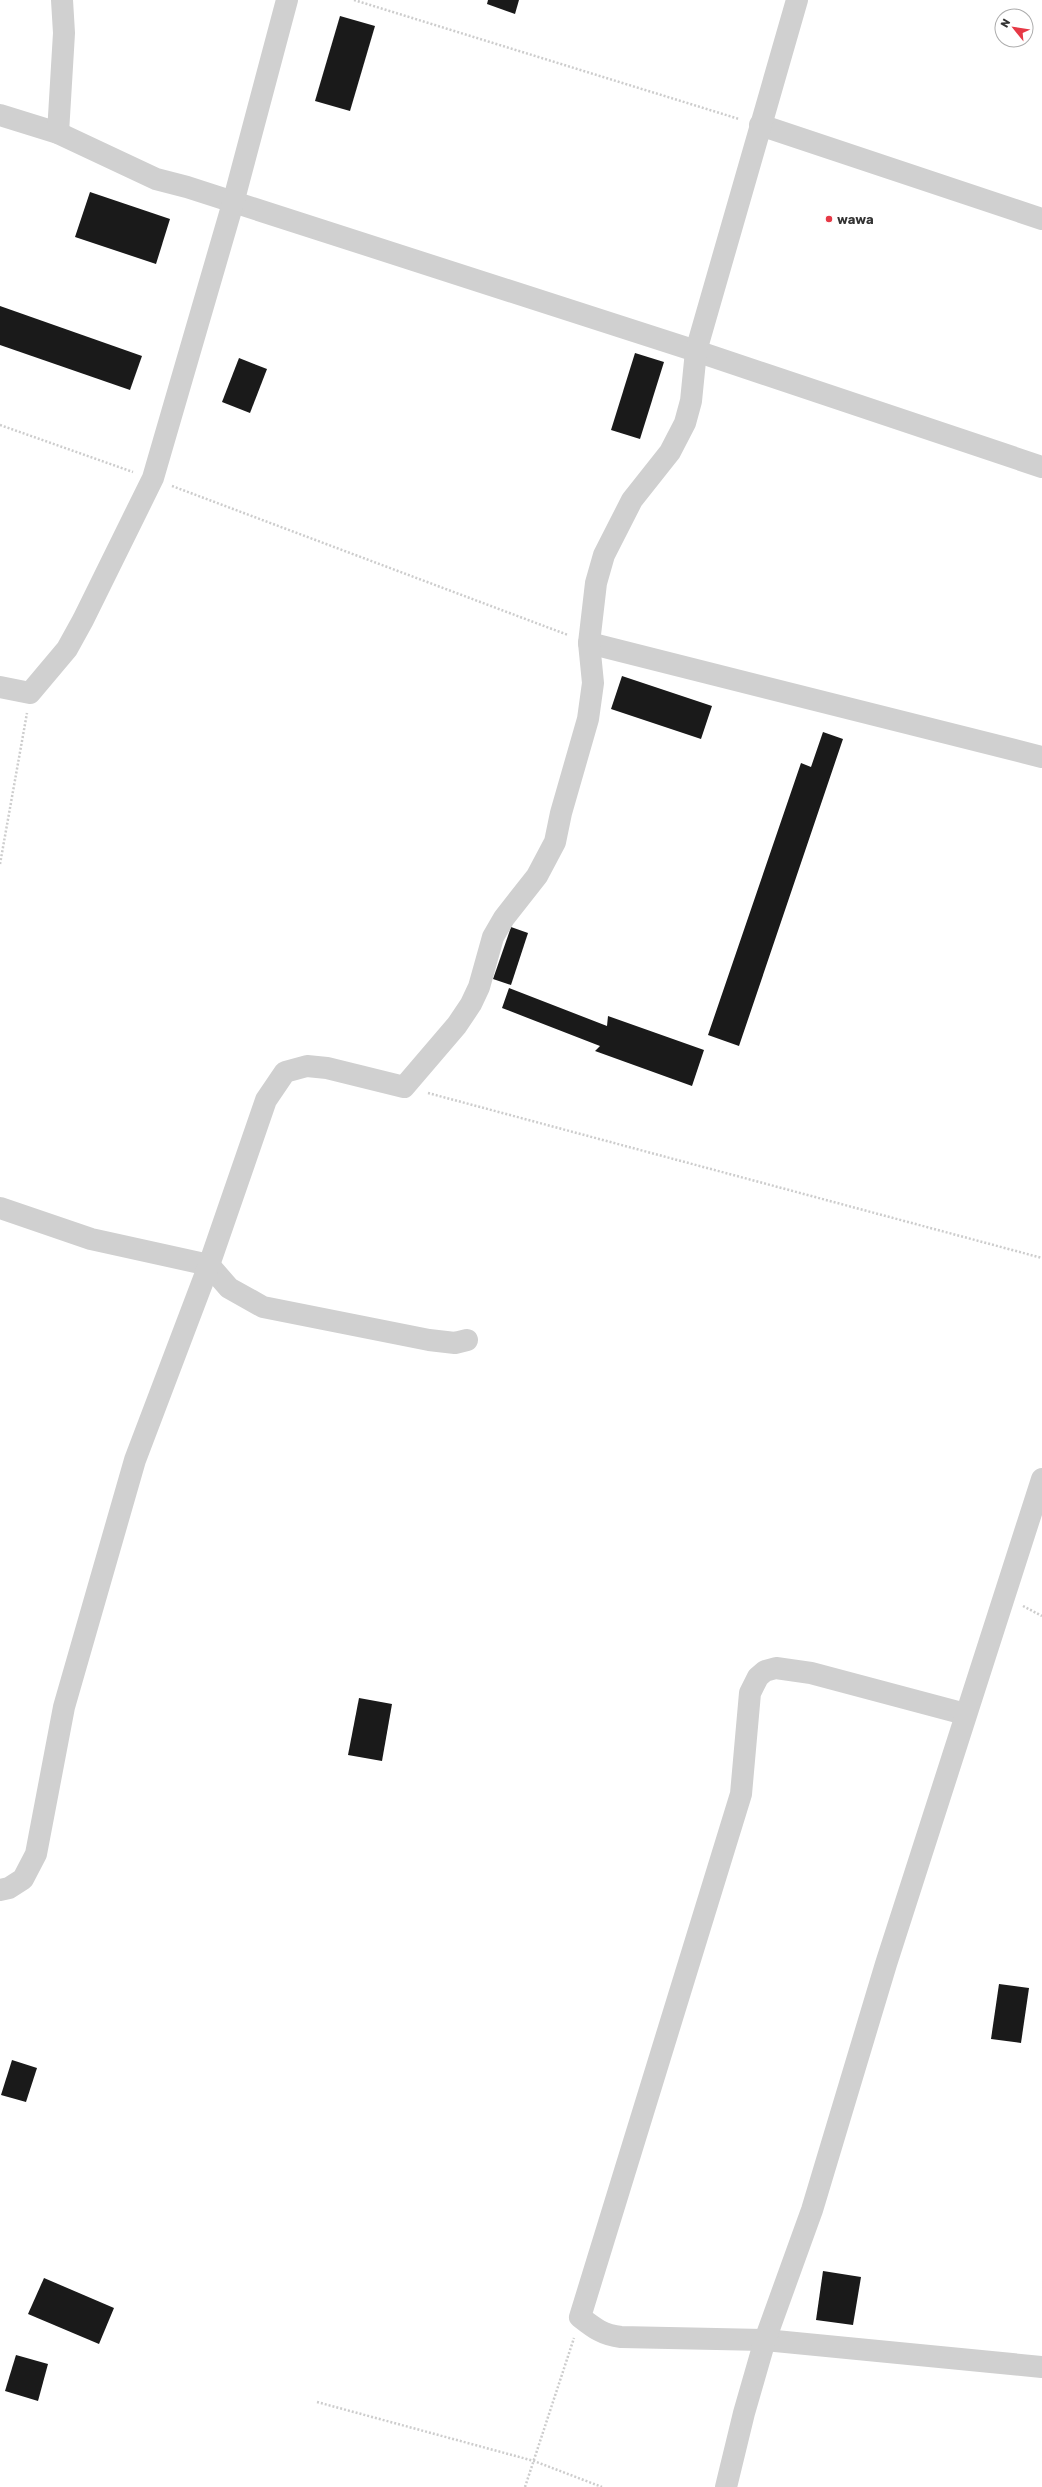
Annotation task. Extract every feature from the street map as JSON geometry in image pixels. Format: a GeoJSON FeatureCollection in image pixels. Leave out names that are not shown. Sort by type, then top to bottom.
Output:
{"type":"FeatureCollection","features":[{"type":"Feature","properties":{"kind":"street"},"geometry":{"type":"LineString","coordinates":[[58,132],[64,33],[62,0]]}},
{"type":"Feature","properties":{"kind":"street"},"geometry":{"type":"LineString","coordinates":[[0,688],[30,693],[67,649],[83,620],[153,478],[233,203],[287,0]]}},
{"type":"Feature","properties":{"kind":"street"},"geometry":{"type":"LineString","coordinates":[[0,1890],[9,1888],[23,1879],[36,1854],[64,1707],[83,1634],[135,1460],[209,1265],[266,1100],[285,1072],[307,1066],[327,1068],[404,1087],[457,1025],[471,1004],[479,988],[493,937],[504,918],[537,876],[555,842],[561,813],[588,719],[593,683],[589,643],[596,583],[604,555],[632,500],[670,452],[685,424],[691,401],[696,350],[797,0]]}},
{"type":"Feature","properties":{"kind":"street"},"geometry":{"type":"LineString","coordinates":[[0,115],[58,132],[156,179],[696,350],[1042,467]]}},
{"type":"Feature","properties":{"kind":"street"},"geometry":{"type":"LineString","coordinates":[[760,125],[1042,219]]}},
{"type":"Feature","properties":{"kind":"street"},"geometry":{"type":"LineString","coordinates":[[589,643],[1042,757]]}},
{"type":"Feature","properties":{"kind":"street"},"geometry":{"type":"LineString","coordinates":[[0,1208],[91,1239],[209,1265],[229,1288],[263,1307],[429,1340],[455,1343],[467,1340]]}},
{"type":"Feature","properties":{"kind":"street"},"geometry":{"type":"LineString","coordinates":[[726,2487],[744,2413],[766,2340],[812,2210],[886,1964],[965,1714],[1042,1480]]}},
{"type":"Feature","properties":{"kind":"street"},"geometry":{"type":"LineString","coordinates":[[965,1714],[811,1673],[776,1668],[765,1671],[758,1677],[750,1693],[741,1794],[580,2317],[595,2329],[608,2335],[766,2340],[1042,2367]]}},
{"type":"Feature","properties":{"kind":"path"},"geometry":{"type":"LineString","coordinates":[[354,0],[760,125]]}},
{"type":"Feature","properties":{"kind":"path"},"geometry":{"type":"LineString","coordinates":[[0,425],[153,478],[589,643]]}},
{"type":"Feature","properties":{"kind":"path"},"geometry":{"type":"LineString","coordinates":[[0,864],[30,693]]}},
{"type":"Feature","properties":{"kind":"path"},"geometry":{"type":"LineString","coordinates":[[404,1087],[1042,1258]]}},
{"type":"Feature","properties":{"kind":"path"},"geometry":{"type":"LineString","coordinates":[[525,2487],[580,2317]]}},
{"type":"Feature","properties":{"kind":"path"},"geometry":{"type":"LineString","coordinates":[[317,2402],[534,2461],[602,2487]]}},
{"type":"Feature","properties":{"kind":"building"},"geometry":{"type":"Polygon","coordinates":[[[488,0],[519,0],[515,14],[487,4],[488,0]]]}},
{"type":"Feature","properties":{"kind":"building"},"geometry":{"type":"Polygon","coordinates":[[[340,16],[375,26],[350,111],[315,101],[340,16]]]}},
{"type":"Feature","properties":{"kind":"building"},"geometry":{"type":"Polygon","coordinates":[[[90,192],[170,219],[156,264],[75,237],[90,192]]]}},
{"type":"Feature","properties":{"kind":"building"},"geometry":{"type":"Polygon","coordinates":[[[0,306],[142,356],[130,390],[0,345],[0,306]]]}},
{"type":"Feature","properties":{"kind":"building"},"geometry":{"type":"Polygon","coordinates":[[[635,353],[664,362],[640,439],[611,430],[635,353]]]}},
{"type":"Feature","properties":{"kind":"building"},"geometry":{"type":"Polygon","coordinates":[[[239,358],[267,369],[250,413],[222,402],[239,358]]]}},
{"type":"Feature","properties":{"kind":"building"},"geometry":{"type":"Polygon","coordinates":[[[622,676],[712,706],[701,739],[611,709],[622,676]]]}},
{"type":"Feature","properties":{"kind":"building"},"geometry":{"type":"Polygon","coordinates":[[[823,732],[843,739],[739,1046],[708,1035],[801,763],[811,767],[823,732]]]}},
{"type":"Feature","properties":{"kind":"building"},"geometry":{"type":"Polygon","coordinates":[[[511,927],[528,933],[511,985],[493,979],[511,927]]]}},
{"type":"Feature","properties":{"kind":"building"},"geometry":{"type":"Polygon","coordinates":[[[509,988],[607,1026],[608,1016],[704,1050],[692,1086],[595,1051],[600,1046],[502,1008],[509,988]]]}},
{"type":"Feature","properties":{"kind":"building"},"geometry":{"type":"Polygon","coordinates":[[[359,1698],[392,1704],[382,1761],[348,1755],[359,1698]]]}},
{"type":"Feature","properties":{"kind":"building"},"geometry":{"type":"Polygon","coordinates":[[[999,1984],[1029,1988],[1021,2043],[991,2039],[999,1984]]]}},
{"type":"Feature","properties":{"kind":"building"},"geometry":{"type":"Polygon","coordinates":[[[12,2060],[37,2068],[26,2102],[1,2095],[12,2060]]]}},
{"type":"Feature","properties":{"kind":"building"},"geometry":{"type":"Polygon","coordinates":[[[823,2271],[861,2277],[853,2325],[816,2320],[823,2271]]]}},
{"type":"Feature","properties":{"kind":"building"},"geometry":{"type":"Polygon","coordinates":[[[44,2278],[114,2308],[99,2344],[28,2314],[44,2278]]]}},
{"type":"Feature","properties":{"kind":"building"},"geometry":{"type":"Polygon","coordinates":[[[16,2355],[48,2364],[38,2401],[5,2391],[16,2355]]]}},
{"type":"Feature","properties":{"kind":"place","name":"wawa"},"geometry":{"type":"Point","coordinates":[829,219]}}]}
